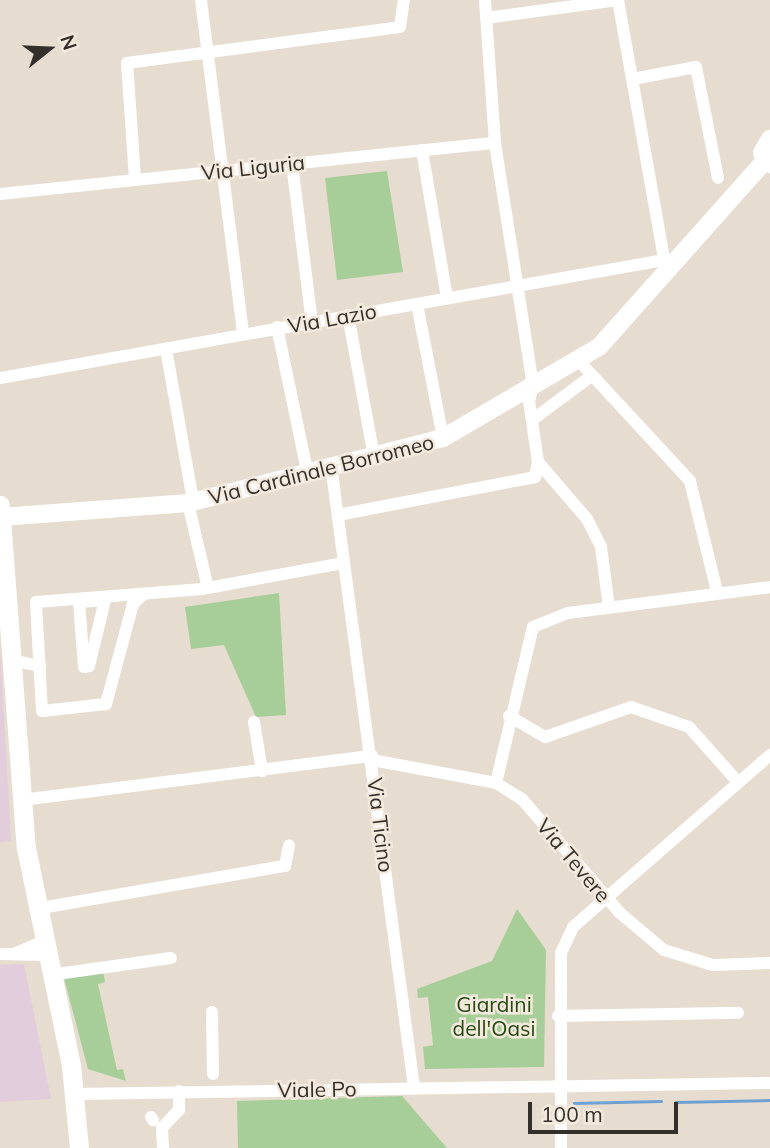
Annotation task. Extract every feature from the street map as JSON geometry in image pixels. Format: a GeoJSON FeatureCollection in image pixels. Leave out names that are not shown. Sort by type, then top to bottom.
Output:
{"type":"FeatureCollection","features":[{"type":"Feature","properties":{"kind":"main road"},"geometry":{"type":"LineString","coordinates":[[0,505],[20,659],[22,800],[35,909],[76,1094],[79,1148]]}},
{"type":"Feature","properties":{"kind":"street"},"geometry":{"type":"LineString","coordinates":[[201,0],[225,170],[243,333]]}},
{"type":"Feature","properties":{"kind":"street"},"geometry":{"type":"LineString","coordinates":[[135,178],[127,63],[208,55],[400,27],[404,0]]}},
{"type":"Feature","properties":{"kind":"street"},"geometry":{"type":"LineString","coordinates":[[338,515],[535,477],[538,462],[532,420],[533,387],[495,143],[485,0]]}},
{"type":"Feature","properties":{"kind":"street"},"geometry":{"type":"LineString","coordinates":[[486,18],[533,6],[618,0],[666,266]]}},
{"type":"Feature","properties":{"kind":"street"},"geometry":{"type":"LineString","coordinates":[[633,79],[696,67],[718,178]]}},
{"type":"Feature","properties":{"kind":"street","name":"Via Cardinale Borromeo"},"geometry":{"type":"LineString","coordinates":[[1,517],[191,502],[443,438],[579,361],[666,266],[768,162],[762,149],[770,139]]}},
{"type":"Feature","properties":{"kind":"street","name":"Via Liguria"},"geometry":{"type":"LineString","coordinates":[[2,193],[495,143]]}},
{"type":"Feature","properties":{"kind":"street"},"geometry":{"type":"LineString","coordinates":[[422,150],[447,298]]}},
{"type":"Feature","properties":{"kind":"street"},"geometry":{"type":"LineString","coordinates":[[292,164],[312,322]]}},
{"type":"Feature","properties":{"kind":"street","name":"Via Lazio"},"geometry":{"type":"LineString","coordinates":[[0,377],[519,286],[666,266]]}},
{"type":"Feature","properties":{"kind":"street"},"geometry":{"type":"LineString","coordinates":[[417,304],[443,438]]}},
{"type":"Feature","properties":{"kind":"street"},"geometry":{"type":"LineString","coordinates":[[348,315],[374,457]]}},
{"type":"Feature","properties":{"kind":"street"},"geometry":{"type":"LineString","coordinates":[[277,327],[307,471]]}},
{"type":"Feature","properties":{"kind":"street"},"geometry":{"type":"LineString","coordinates":[[166,349],[191,502]]}},
{"type":"Feature","properties":{"kind":"street"},"geometry":{"type":"LineString","coordinates":[[579,361],[590,377],[691,481],[716,592]]}},
{"type":"Feature","properties":{"kind":"street"},"geometry":{"type":"LineString","coordinates":[[532,420],[590,377]]}},
{"type":"Feature","properties":{"kind":"street"},"geometry":{"type":"LineString","coordinates":[[538,462],[587,519],[601,547],[609,607]]}},
{"type":"Feature","properties":{"kind":"street","name":"Via Ticino"},"geometry":{"type":"LineString","coordinates":[[331,465],[414,1087]]}},
{"type":"Feature","properties":{"kind":"street","name":"Via Cardinale Borromeo"},"geometry":{"type":"LineString","coordinates":[[191,502],[208,588]]}},
{"type":"Feature","properties":{"kind":"street"},"geometry":{"type":"LineString","coordinates":[[144,594],[133,604],[106,704],[45,713],[36,602],[208,588],[343,564]]}},
{"type":"Feature","properties":{"kind":"street"},"geometry":{"type":"LineString","coordinates":[[496,783],[509,716],[533,627],[548,618],[609,607],[770,587]]}},
{"type":"Feature","properties":{"kind":"street"},"geometry":{"type":"LineString","coordinates":[[123,594],[133,604]]}},
{"type":"Feature","properties":{"kind":"street"},"geometry":{"type":"LineString","coordinates":[[105,600],[84,667],[81,665],[79,602],[105,600]]}},
{"type":"Feature","properties":{"kind":"street"},"geometry":{"type":"LineString","coordinates":[[20,659],[38,644]]}},
{"type":"Feature","properties":{"kind":"street"},"geometry":{"type":"LineString","coordinates":[[20,659],[40,666]]}},
{"type":"Feature","properties":{"kind":"street"},"geometry":{"type":"LineString","coordinates":[[509,716],[545,737],[631,707],[689,727],[737,781]]}},
{"type":"Feature","properties":{"kind":"street"},"geometry":{"type":"LineString","coordinates":[[254,722],[262,771]]}},
{"type":"Feature","properties":{"kind":"street"},"geometry":{"type":"LineString","coordinates":[[561,1148],[558,1016],[562,948],[603,895],[770,755]]}},
{"type":"Feature","properties":{"kind":"street","name":"Via Tevere"},"geometry":{"type":"LineString","coordinates":[[22,800],[372,758],[496,783],[522,799],[603,895],[664,950],[713,965],[770,963]]}},
{"type":"Feature","properties":{"kind":"street"},"geometry":{"type":"LineString","coordinates":[[35,909],[285,866],[289,845]]}},
{"type":"Feature","properties":{"kind":"street"},"geometry":{"type":"LineString","coordinates":[[0,954],[43,948]]}},
{"type":"Feature","properties":{"kind":"street"},"geometry":{"type":"LineString","coordinates":[[50,975],[171,958]]}},
{"type":"Feature","properties":{"kind":"street"},"geometry":{"type":"LineString","coordinates":[[212,1012],[213,1074]]}},
{"type":"Feature","properties":{"kind":"street"},"geometry":{"type":"LineString","coordinates":[[558,1016],[738,1013]]}},
{"type":"Feature","properties":{"kind":"street","name":"Viale Po"},"geometry":{"type":"LineString","coordinates":[[76,1094],[770,1083]]}},
{"type":"Feature","properties":{"kind":"street"},"geometry":{"type":"LineString","coordinates":[[163,1148],[156,1122],[178,1110],[179,1091]]}},
{"type":"Feature","properties":{"kind":"shaded area"},"geometry":{"type":"Polygon","coordinates":[[[0,645],[11,841],[0,843],[0,645]]]}},
{"type":"Feature","properties":{"kind":"shaded area"},"geometry":{"type":"Polygon","coordinates":[[[24,964],[51,1099],[0,1102],[0,965],[24,964]]]}},
{"type":"Feature","properties":{"kind":"green space"},"geometry":{"type":"Polygon","coordinates":[[[387,171],[403,272],[337,280],[325,178],[387,171]]]}},
{"type":"Feature","properties":{"kind":"green space"},"geometry":{"type":"Polygon","coordinates":[[[279,593],[286,715],[256,717],[224,645],[191,649],[185,607],[279,593]]]}},
{"type":"Feature","properties":{"kind":"green space","name":"Giardini dell'Oasi"},"geometry":{"type":"Polygon","coordinates":[[[517,909],[546,950],[544,1067],[425,1069],[423,1047],[433,1045],[428,997],[418,998],[417,989],[492,961],[517,909]]]}},
{"type":"Feature","properties":{"kind":"green space"},"geometry":{"type":"Polygon","coordinates":[[[103,971],[105,982],[98,984],[117,1070],[123,1069],[126,1081],[88,1069],[64,978],[103,971]]]}},
{"type":"Feature","properties":{"kind":"green space"},"geometry":{"type":"Polygon","coordinates":[[[402,1096],[447,1148],[238,1148],[237,1101],[402,1096]]]}},
{"type":"Feature","properties":{"kind":"waterway"},"geometry":{"type":"LineString","coordinates":[[676,1102],[770,1100]]}},
{"type":"Feature","properties":{"kind":"waterway"},"geometry":{"type":"LineString","coordinates":[[574,1103],[661,1101]]}}]}
